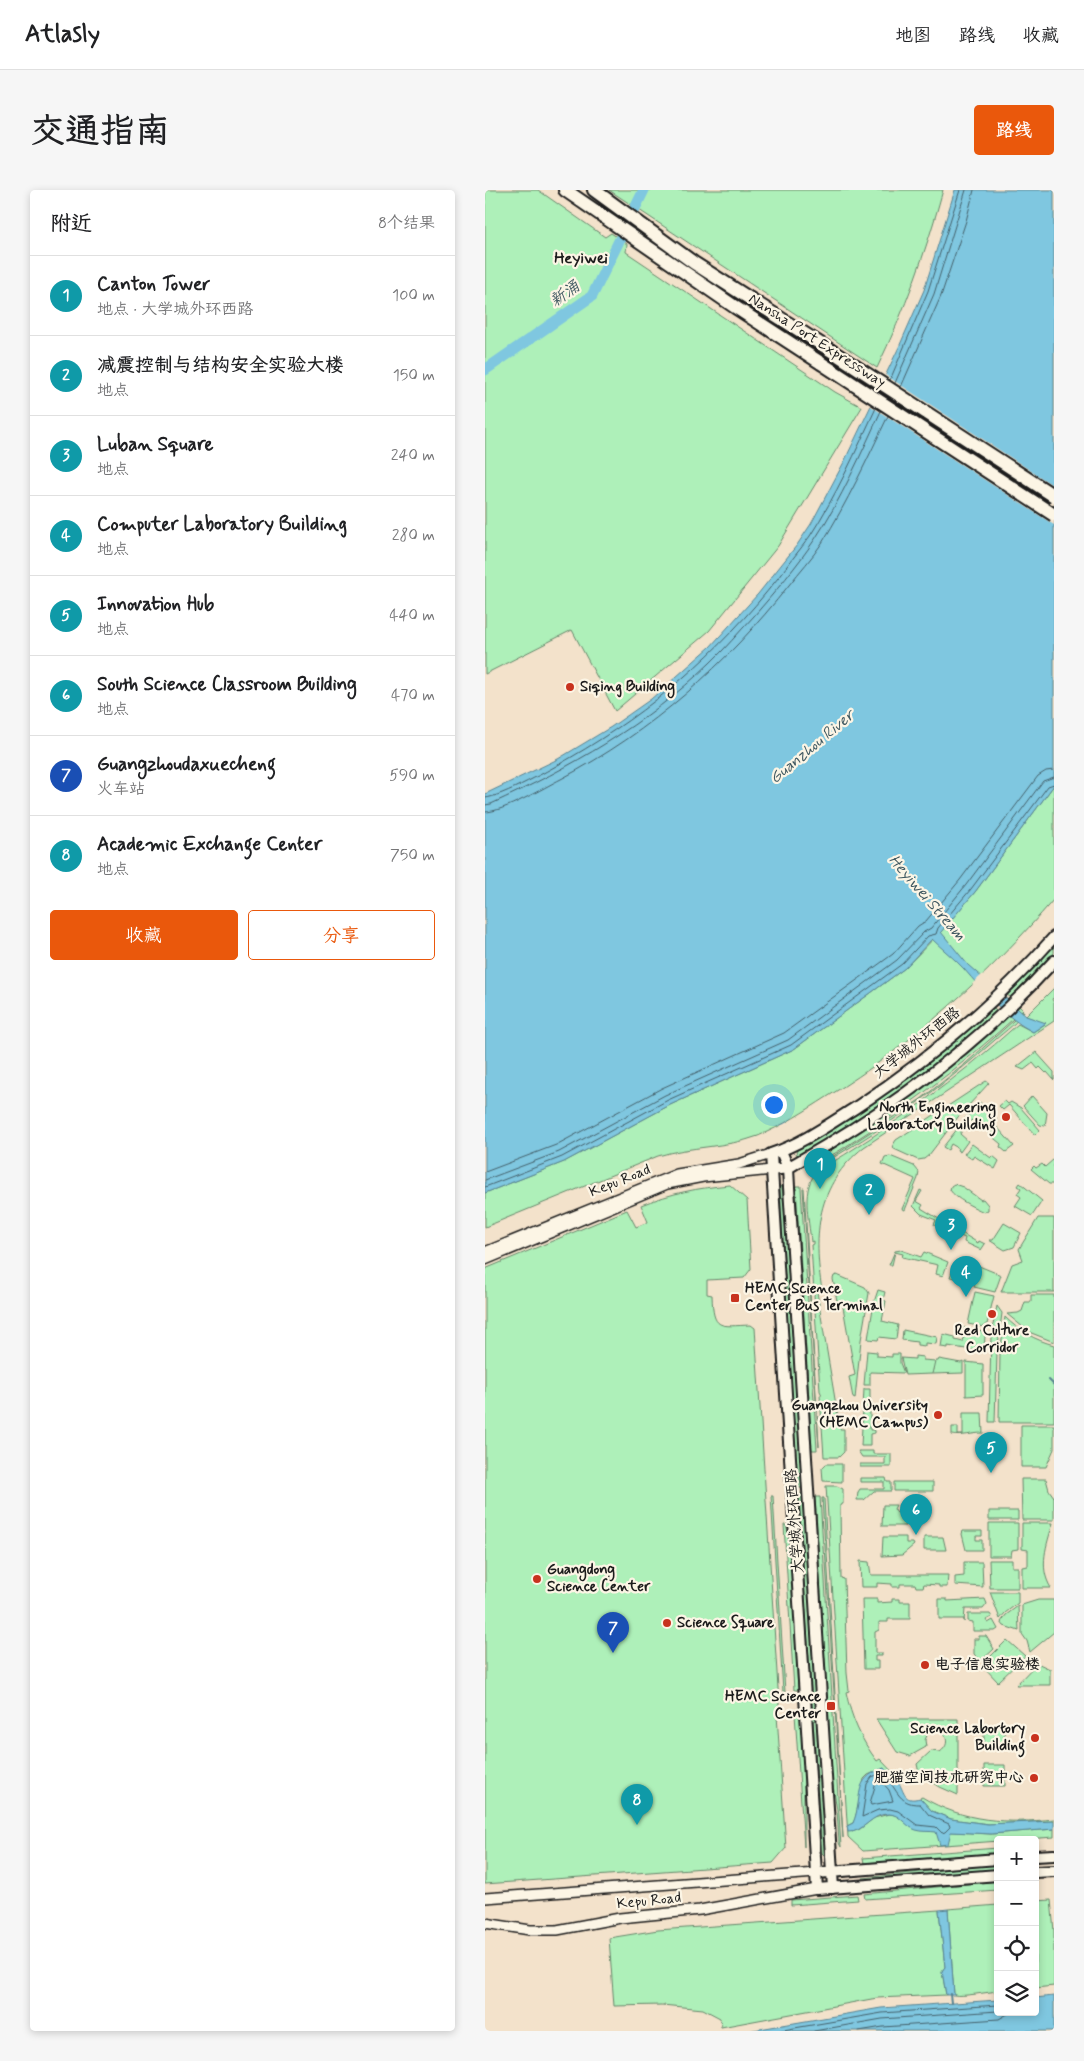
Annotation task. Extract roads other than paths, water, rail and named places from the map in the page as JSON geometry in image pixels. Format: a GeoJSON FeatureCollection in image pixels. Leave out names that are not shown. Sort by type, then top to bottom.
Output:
{"type":"FeatureCollection","features":[{"type":"Feature","properties":{"kind":"highway","name":"Nansha Port Expressway"},"geometry":{"type":"LineString","coordinates":[[565,190],[735,307],[1054,515]]}},
{"type":"Feature","properties":{"kind":"highway","name":"Nansha Port Expressway"},"geometry":{"type":"LineString","coordinates":[[594,190],[694,263],[1054,496]]}},
{"type":"Feature","properties":{"kind":"main road","name":"大学城外环西路"},"geometry":{"type":"LineString","coordinates":[[776,1152],[829,1125],[887,1086],[942,1044],[1003,990],[1054,937]]}},
{"type":"Feature","properties":{"kind":"main road"},"geometry":{"type":"LineString","coordinates":[[772,1170],[788,1168],[842,1137],[953,1058],[1015,1002],[1054,961]]}},
{"type":"Feature","properties":{"kind":"main road","name":"大学城外环西路"},"geometry":{"type":"LineString","coordinates":[[776,1152],[788,1168],[833,1888]]}},
{"type":"Feature","properties":{"kind":"main road","name":"大学城外环西路"},"geometry":{"type":"LineString","coordinates":[[776,1152],[772,1170],[817,1889]]}},
{"type":"Feature","properties":{"kind":"main road"},"geometry":{"type":"LineString","coordinates":[[1039,1856],[1054,1855]]}},
{"type":"Feature","properties":{"kind":"main road"},"geometry":{"type":"LineString","coordinates":[[816,1873],[994,1859]]}},
{"type":"Feature","properties":{"kind":"main road"},"geometry":{"type":"LineString","coordinates":[[1039,1872],[1054,1871]]}},
{"type":"Feature","properties":{"kind":"main road"},"geometry":{"type":"LineString","coordinates":[[817,1889],[994,1875]]}},
{"type":"Feature","properties":{"kind":"street","name":"Kepu Road"},"geometry":{"type":"LineString","coordinates":[[485,1252],[677,1174],[739,1164],[776,1152]]}},
{"type":"Feature","properties":{"kind":"street","name":"Kepu Road"},"geometry":{"type":"LineString","coordinates":[[485,1260],[667,1184],[703,1177],[772,1170]]}},
{"type":"Feature","properties":{"kind":"street","name":"Kepu Road"},"geometry":{"type":"LineString","coordinates":[[485,1898],[816,1873]]}},
{"type":"Feature","properties":{"kind":"street","name":"Kepu Road"},"geometry":{"type":"LineString","coordinates":[[485,1923],[530,1930],[557,1930],[620,1918],[700,1910],[817,1889]]}},
{"type":"Feature","properties":{"kind":"water"},"geometry":{"type":"Polygon","coordinates":[[[955,190],[1054,190],[1054,785],[975,892],[941,932],[968,965],[1026,1016],[1046,1023],[1033,1032],[1023,1026],[996,1004],[960,965],[932,939],[905,968],[794,1049],[670,1105],[564,1162],[485,1193],[485,794],[558,759],[611,727],[651,699],[710,647],[758,594],[797,545],[811,524],[844,462],[899,347],[924,290],[955,190]]]}},
{"type":"Feature","properties":{"kind":"water"},"geometry":{"type":"Polygon","coordinates":[[[884,1768],[897,1781],[906,1797],[911,1799],[920,1798],[932,1811],[951,1819],[988,1824],[1054,1821],[1054,1829],[991,1834],[951,1832],[948,1844],[940,1845],[936,1832],[916,1830],[896,1816],[889,1814],[877,1817],[859,1829],[848,1832],[847,1826],[853,1823],[863,1783],[874,1772],[884,1768]]]}},
{"type":"Feature","properties":{"kind":"water"},"geometry":{"type":"Polygon","coordinates":[[[948,1909],[954,1995],[946,1995],[942,1971],[945,1967],[939,1910],[948,1909]]]}},
{"type":"Feature","properties":{"kind":"water"},"geometry":{"type":"Polygon","coordinates":[[[1054,1996],[1054,2031],[748,2031],[881,2008],[994,2000],[994,2016],[1039,2016],[1039,1998],[1054,1996]]]}},
{"type":"Feature","properties":{"kind":"waterway","name":"新涌"},"geometry":{"type":"LineString","coordinates":[[485,370],[592,296],[644,190]]}},
{"type":"Feature","properties":{"kind":"waterway"},"geometry":{"type":"LineString","coordinates":[[1049,1380],[1054,1385]]}},
{"type":"Feature","properties":{"kind":"waterway"},"geometry":{"type":"LineString","coordinates":[[950,1994],[951,2003]]}},
{"type":"Feature","properties":{"kind":"place","name":"Siqing Building"},"geometry":{"type":"Point","coordinates":[570,687]}},
{"type":"Feature","properties":{"kind":"place","name":"North Engineering Laboratory Building"},"geometry":{"type":"Point","coordinates":[1006,1117]}},
{"type":"Feature","properties":{"kind":"place","name":"Canton Tower"},"geometry":{"type":"Point","coordinates":[820,1189]}},
{"type":"Feature","properties":{"kind":"place","name":"减震控制与结构安全实验大楼"},"geometry":{"type":"Point","coordinates":[869,1215]}},
{"type":"Feature","properties":{"kind":"place","name":"Luban Square"},"geometry":{"type":"Point","coordinates":[951,1250]}},
{"type":"Feature","properties":{"kind":"place","name":"Computer Laboratory Building"},"geometry":{"type":"Point","coordinates":[966,1297]}},
{"type":"Feature","properties":{"kind":"place","name":"HEMC Science Center Bus Terminal"},"geometry":{"type":"Point","coordinates":[735,1298]}},
{"type":"Feature","properties":{"kind":"place","name":"Red Culture Corridor"},"geometry":{"type":"Point","coordinates":[992,1314]}},
{"type":"Feature","properties":{"kind":"place","name":"Guangzhou University (HEMC Campus)"},"geometry":{"type":"Point","coordinates":[938,1415]}},
{"type":"Feature","properties":{"kind":"place","name":"Innovation Hub"},"geometry":{"type":"Point","coordinates":[991,1473]}},
{"type":"Feature","properties":{"kind":"place","name":"South Science Classroom Building"},"geometry":{"type":"Point","coordinates":[916,1535]}},
{"type":"Feature","properties":{"kind":"place","name":"Guangdong Science Center"},"geometry":{"type":"Point","coordinates":[537,1579]}},
{"type":"Feature","properties":{"kind":"place","name":"Science Square"},"geometry":{"type":"Point","coordinates":[667,1623]}},
{"type":"Feature","properties":{"kind":"place","name":"Guangzhoudaxuecheng"},"geometry":{"type":"Point","coordinates":[613,1653]}},
{"type":"Feature","properties":{"kind":"place","name":"电子信息实验楼"},"geometry":{"type":"Point","coordinates":[925,1665]}},
{"type":"Feature","properties":{"kind":"place","name":"HEMC Science Center"},"geometry":{"type":"Point","coordinates":[831,1706]}},
{"type":"Feature","properties":{"kind":"place","name":"Science Labortory Building"},"geometry":{"type":"Point","coordinates":[1035,1738]}},
{"type":"Feature","properties":{"kind":"place","name":"肥猫空间技术研究中心"},"geometry":{"type":"Point","coordinates":[1034,1778]}},
{"type":"Feature","properties":{"kind":"place","name":"Academic Exchange Center"},"geometry":{"type":"Point","coordinates":[637,1825]}},
{"type":"Feature","properties":{"kind":"district","name":"Heyiwei"},"geometry":{"type":"Point","coordinates":[581,258]}},
{"type":"Feature","properties":{"kind":"water label","name":"Guanzhou River"},"geometry":{"type":"Point","coordinates":[812,747]}},
{"type":"Feature","properties":{"kind":"water label","name":"Heyiwei Stream"},"geometry":{"type":"Point","coordinates":[927,898]}}]}
